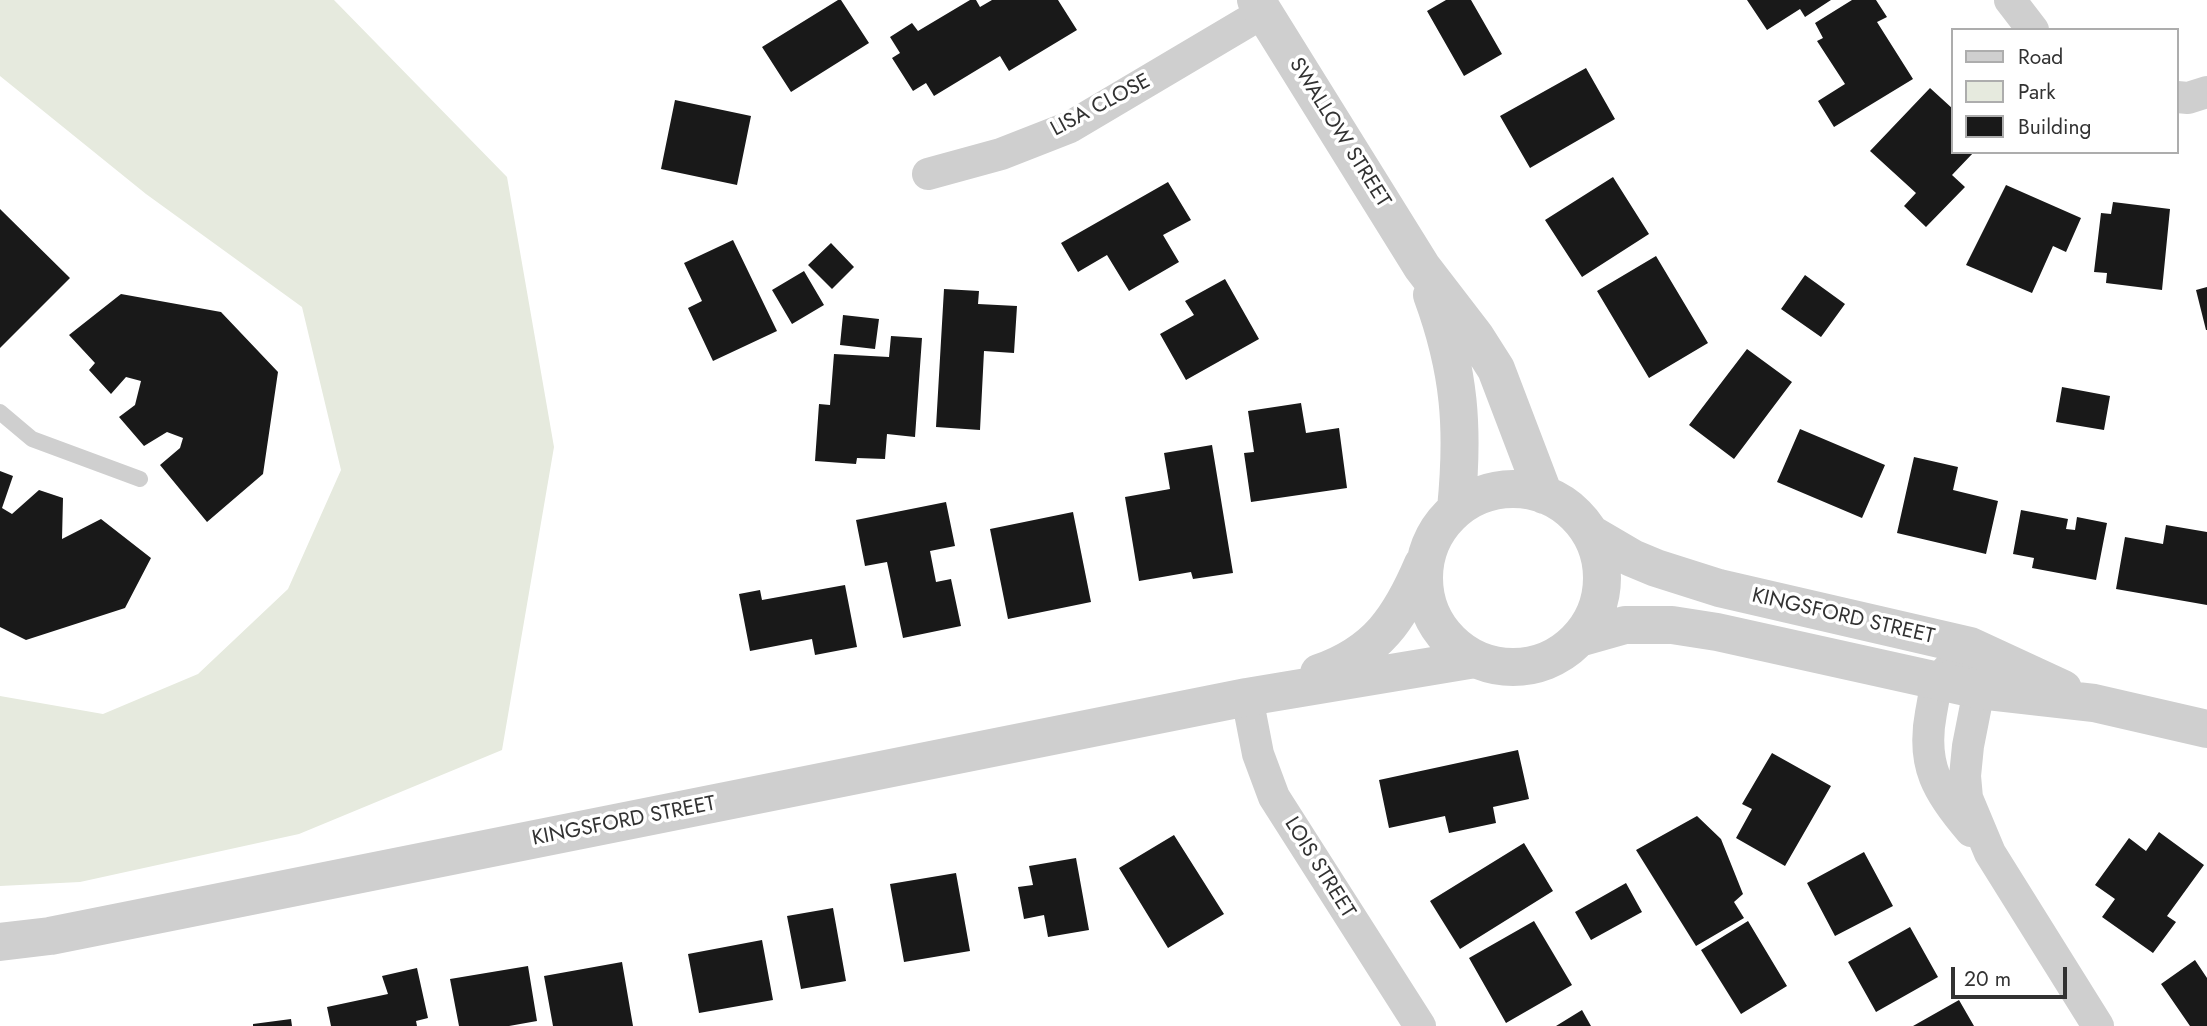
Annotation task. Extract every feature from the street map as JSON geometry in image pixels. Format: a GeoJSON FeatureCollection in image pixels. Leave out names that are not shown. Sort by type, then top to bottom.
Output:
{"type":"FeatureCollection","features":[{"type":"Feature","properties":{"kind":"street"},"geometry":{"type":"LineString","coordinates":[[2010,0],[2031,28]]}},
{"type":"Feature","properties":{"kind":"street","name":"LISA CLOSE"},"geometry":{"type":"LineString","coordinates":[[928,174],[1001,154],[1070,127],[1260,6]]}},
{"type":"Feature","properties":{"kind":"street","name":"SWALLOW STREET"},"geometry":{"type":"LineString","coordinates":[[1260,6],[1422,267],[1475,336],[1496,369],[1544,495]]}},
{"type":"Feature","properties":{"kind":"street"},"geometry":{"type":"LineString","coordinates":[[2179,97],[2188,98],[2207,92]]}},
{"type":"Feature","properties":{"kind":"street","name":"SWALLOW STREET"},"geometry":{"type":"LineString","coordinates":[[1422,267],[1447,335],[1460,417],[1456,509]]}},
{"type":"Feature","properties":{"kind":"street"},"geometry":{"type":"LineString","coordinates":[[1513,489],[1544,495],[1571,509],[1591,534],[1601,560],[1602,587],[1595,615],[1580,638],[1557,656],[1531,666],[1502,667],[1475,659],[1451,644],[1434,621],[1424,592],[1424,561],[1436,533],[1456,509],[1482,494],[1513,489]]}},
{"type":"Feature","properties":{"kind":"street","name":"KINGSFORD STREET"},"geometry":{"type":"LineString","coordinates":[[1591,534],[1644,563],[1707,585],[1970,646],[2094,704]]}},
{"type":"Feature","properties":{"kind":"street","name":"KINGSFORD STREET"},"geometry":{"type":"LineString","coordinates":[[1247,697],[1336,667],[1368,648],[1402,610],[1424,561]]}},
{"type":"Feature","properties":{"kind":"street","name":"KINGSFORD STREET"},"geometry":{"type":"LineString","coordinates":[[1580,638],[1625,625],[1681,626],[1979,690],[2094,704],[2207,730]]}},
{"type":"Feature","properties":{"kind":"street"},"geometry":{"type":"LineString","coordinates":[[1970,646],[1937,680],[1926,737],[1932,773],[1947,803],[1990,853],[2098,1026]]}},
{"type":"Feature","properties":{"kind":"street"},"geometry":{"type":"LineString","coordinates":[[1970,646],[1979,690],[1968,746],[1965,776],[1967,798],[1990,853]]}},
{"type":"Feature","properties":{"kind":"street","name":"KINGSFORD STREET"},"geometry":{"type":"LineString","coordinates":[[0,942],[77,931],[1247,697],[1475,659]]}},
{"type":"Feature","properties":{"kind":"street","name":"LOIS STREET"},"geometry":{"type":"LineString","coordinates":[[1247,697],[1258,754],[1274,797],[1420,1026]]}},
{"type":"Feature","properties":{"kind":"lane"},"geometry":{"type":"LineString","coordinates":[[0,412],[32,439],[140,479]]}},
{"type":"Feature","properties":{"kind":"green space"},"geometry":{"type":"Polygon","coordinates":[[[0,0],[334,0],[507,177],[554,447],[502,750],[299,834],[80,882],[0,886],[0,696],[103,714],[198,674],[288,589],[341,470],[302,307],[146,194],[0,76],[0,0]]]}},
{"type":"Feature","properties":{"kind":"building"},"geometry":{"type":"Polygon","coordinates":[[[841,0],[869,43],[791,92],[762,47],[841,0]]]}},
{"type":"Feature","properties":{"kind":"building"},"geometry":{"type":"Polygon","coordinates":[[[970,0],[976,0],[980,7],[992,0],[1058,0],[1077,30],[1009,71],[1000,56],[934,96],[926,83],[913,91],[892,58],[900,53],[890,37],[912,23],[918,31],[970,0]]]}},
{"type":"Feature","properties":{"kind":"building"},"geometry":{"type":"Polygon","coordinates":[[[1446,0],[1471,0],[1502,54],[1464,76],[1427,11],[1446,0]]]}},
{"type":"Feature","properties":{"kind":"building"},"geometry":{"type":"Polygon","coordinates":[[[1747,0],[1831,0],[1805,17],[1800,9],[1767,30],[1747,0]]]}},
{"type":"Feature","properties":{"kind":"building"},"geometry":{"type":"Polygon","coordinates":[[[1852,0],[1876,0],[1887,17],[1877,22],[1913,79],[1834,127],[1818,101],[1845,84],[1817,41],[1823,38],[1815,23],[1852,0]]]}},
{"type":"Feature","properties":{"kind":"building"},"geometry":{"type":"Polygon","coordinates":[[[1586,68],[1615,119],[1530,168],[1500,116],[1586,68]]]}},
{"type":"Feature","properties":{"kind":"building"},"geometry":{"type":"Polygon","coordinates":[[[1930,88],[1952,108],[1952,154],[1972,154],[1952,175],[1965,187],[1926,227],[1904,206],[1916,193],[1870,151],[1930,88]]]}},
{"type":"Feature","properties":{"kind":"building"},"geometry":{"type":"Polygon","coordinates":[[[675,100],[751,116],[737,185],[661,169],[675,100]]]}},
{"type":"Feature","properties":{"kind":"building"},"geometry":{"type":"Polygon","coordinates":[[[1613,177],[1649,234],[1582,277],[1545,220],[1613,177]]]}},
{"type":"Feature","properties":{"kind":"building"},"geometry":{"type":"Polygon","coordinates":[[[1168,182],[1191,220],[1163,235],[1179,262],[1129,291],[1107,255],[1078,272],[1061,243],[1168,182]]]}},
{"type":"Feature","properties":{"kind":"building"},"geometry":{"type":"Polygon","coordinates":[[[2006,185],[2081,218],[2066,252],[2053,246],[2032,293],[1966,265],[2006,185]]]}},
{"type":"Feature","properties":{"kind":"building"},"geometry":{"type":"Polygon","coordinates":[[[2113,202],[2170,209],[2162,290],[2106,283],[2107,273],[2094,272],[2101,213],[2111,214],[2113,202]]]}},
{"type":"Feature","properties":{"kind":"building"},"geometry":{"type":"Polygon","coordinates":[[[0,209],[70,278],[0,348],[0,209]]]}},
{"type":"Feature","properties":{"kind":"building"},"geometry":{"type":"Polygon","coordinates":[[[733,240],[777,331],[713,361],[688,308],[702,301],[684,263],[733,240]]]}},
{"type":"Feature","properties":{"kind":"building"},"geometry":{"type":"Polygon","coordinates":[[[831,243],[854,267],[832,289],[808,265],[831,243]]]}},
{"type":"Feature","properties":{"kind":"building"},"geometry":{"type":"Polygon","coordinates":[[[1656,256],[1708,343],[1649,378],[1597,291],[1656,256]]]}},
{"type":"Feature","properties":{"kind":"building"},"geometry":{"type":"Polygon","coordinates":[[[804,271],[824,305],[792,324],[772,290],[804,271]]]}},
{"type":"Feature","properties":{"kind":"building"},"geometry":{"type":"Polygon","coordinates":[[[1805,275],[1845,304],[1821,337],[1781,309],[1805,275]]]}},
{"type":"Feature","properties":{"kind":"building"},"geometry":{"type":"Polygon","coordinates":[[[1225,279],[1259,339],[1186,380],[1160,334],[1194,315],[1185,301],[1225,279]]]}},
{"type":"Feature","properties":{"kind":"building"},"geometry":{"type":"Polygon","coordinates":[[[2207,287],[2207,330],[2206,330],[2196,290],[2207,287]]]}},
{"type":"Feature","properties":{"kind":"building"},"geometry":{"type":"Polygon","coordinates":[[[944,289],[979,291],[978,304],[1017,306],[1014,353],[984,351],[980,430],[936,427],[944,289]]]}},
{"type":"Feature","properties":{"kind":"building"},"geometry":{"type":"Polygon","coordinates":[[[121,294],[221,312],[278,372],[263,474],[207,522],[160,465],[180,448],[183,438],[167,432],[144,446],[119,417],[135,405],[141,381],[126,377],[111,394],[89,370],[95,363],[69,335],[121,294]]]}},
{"type":"Feature","properties":{"kind":"building"},"geometry":{"type":"Polygon","coordinates":[[[843,315],[879,319],[875,349],[840,345],[843,315]]]}},
{"type":"Feature","properties":{"kind":"building"},"geometry":{"type":"Polygon","coordinates":[[[891,336],[922,338],[915,437],[887,434],[885,459],[857,458],[856,464],[815,461],[819,404],[830,405],[834,354],[889,357],[891,336]]]}},
{"type":"Feature","properties":{"kind":"building"},"geometry":{"type":"Polygon","coordinates":[[[1747,349],[1792,382],[1734,459],[1689,425],[1747,349]]]}},
{"type":"Feature","properties":{"kind":"building"},"geometry":{"type":"Polygon","coordinates":[[[2062,387],[2110,396],[2104,430],[2056,422],[2062,387]]]}},
{"type":"Feature","properties":{"kind":"building"},"geometry":{"type":"Polygon","coordinates":[[[1301,403],[1306,433],[1339,428],[1347,488],[1251,502],[1244,453],[1254,452],[1248,411],[1301,403]]]}},
{"type":"Feature","properties":{"kind":"building"},"geometry":{"type":"Polygon","coordinates":[[[1800,429],[1885,465],[1862,518],[1777,482],[1800,429]]]}},
{"type":"Feature","properties":{"kind":"building"},"geometry":{"type":"Polygon","coordinates":[[[1212,445],[1233,573],[1193,579],[1191,572],[1139,581],[1125,497],[1170,489],[1164,453],[1212,445]]]}},
{"type":"Feature","properties":{"kind":"building"},"geometry":{"type":"Polygon","coordinates":[[[1914,457],[1958,467],[1953,490],[1998,501],[1986,554],[1897,533],[1914,457]]]}},
{"type":"Feature","properties":{"kind":"building"},"geometry":{"type":"Polygon","coordinates":[[[0,471],[13,476],[2,508],[12,514],[39,490],[63,498],[62,539],[101,519],[151,558],[125,608],[26,640],[0,627],[0,471]]]}},
{"type":"Feature","properties":{"kind":"building"},"geometry":{"type":"Polygon","coordinates":[[[946,502],[955,546],[930,551],[936,582],[951,579],[961,626],[903,638],[887,562],[865,566],[856,520],[946,502]]]}},
{"type":"Feature","properties":{"kind":"building"},"geometry":{"type":"Polygon","coordinates":[[[2021,510],[2068,519],[2066,529],[2075,530],[2077,517],[2107,523],[2096,580],[2032,568],[2034,558],[2013,554],[2021,510]]]}},
{"type":"Feature","properties":{"kind":"building"},"geometry":{"type":"Polygon","coordinates":[[[1073,512],[1091,602],[1008,619],[990,529],[1073,512]]]}},
{"type":"Feature","properties":{"kind":"building"},"geometry":{"type":"Polygon","coordinates":[[[2166,525],[2207,532],[2207,605],[2116,589],[2125,537],[2163,544],[2166,525]]]}},
{"type":"Feature","properties":{"kind":"building"},"geometry":{"type":"Polygon","coordinates":[[[845,585],[857,647],[815,655],[812,639],[750,651],[739,594],[760,590],[762,600],[845,585]]]}},
{"type":"Feature","properties":{"kind":"building"},"geometry":{"type":"Polygon","coordinates":[[[1518,750],[1529,799],[1493,807],[1496,823],[1449,833],[1445,816],[1389,828],[1379,780],[1518,750]]]}},
{"type":"Feature","properties":{"kind":"building"},"geometry":{"type":"Polygon","coordinates":[[[1772,753],[1831,786],[1785,866],[1736,838],[1752,809],[1742,804],[1772,753]]]}},
{"type":"Feature","properties":{"kind":"building"},"geometry":{"type":"Polygon","coordinates":[[[1697,816],[1721,839],[1743,894],[1734,902],[1744,918],[1696,946],[1636,850],[1697,816]]]}},
{"type":"Feature","properties":{"kind":"building"},"geometry":{"type":"Polygon","coordinates":[[[2159,832],[2204,865],[2167,916],[2176,922],[2153,953],[2102,917],[2115,899],[2095,885],[2129,838],[2146,851],[2159,832]]]}},
{"type":"Feature","properties":{"kind":"building"},"geometry":{"type":"Polygon","coordinates":[[[1174,835],[1224,914],[1168,948],[1119,868],[1174,835]]]}},
{"type":"Feature","properties":{"kind":"building"},"geometry":{"type":"Polygon","coordinates":[[[1524,843],[1553,891],[1460,949],[1430,901],[1524,843]]]}},
{"type":"Feature","properties":{"kind":"building"},"geometry":{"type":"Polygon","coordinates":[[[1864,852],[1893,906],[1835,936],[1807,883],[1864,852]]]}},
{"type":"Feature","properties":{"kind":"building"},"geometry":{"type":"Polygon","coordinates":[[[1076,858],[1089,930],[1048,937],[1044,915],[1024,919],[1018,887],[1033,885],[1029,866],[1076,858]]]}},
{"type":"Feature","properties":{"kind":"building"},"geometry":{"type":"Polygon","coordinates":[[[956,873],[970,951],[904,962],[890,884],[956,873]]]}},
{"type":"Feature","properties":{"kind":"building"},"geometry":{"type":"Polygon","coordinates":[[[1626,883],[1642,912],[1591,940],[1575,912],[1626,883]]]}},
{"type":"Feature","properties":{"kind":"building"},"geometry":{"type":"Polygon","coordinates":[[[833,908],[846,981],[801,989],[787,916],[833,908]]]}},
{"type":"Feature","properties":{"kind":"building"},"geometry":{"type":"Polygon","coordinates":[[[1534,921],[1572,985],[1506,1023],[1469,958],[1534,921]]]}},
{"type":"Feature","properties":{"kind":"building"},"geometry":{"type":"Polygon","coordinates":[[[1748,921],[1787,986],[1741,1014],[1701,950],[1748,921]]]}},
{"type":"Feature","properties":{"kind":"building"},"geometry":{"type":"Polygon","coordinates":[[[1910,927],[1938,977],[1876,1012],[1848,962],[1910,927]]]}},
{"type":"Feature","properties":{"kind":"building"},"geometry":{"type":"Polygon","coordinates":[[[762,940],[773,1000],[699,1013],[688,954],[762,940]]]}},
{"type":"Feature","properties":{"kind":"building"},"geometry":{"type":"Polygon","coordinates":[[[2195,960],[2207,978],[2207,1026],[2190,1026],[2161,984],[2195,960]]]}},
{"type":"Feature","properties":{"kind":"building"},"geometry":{"type":"Polygon","coordinates":[[[622,962],[633,1026],[553,1026],[544,976],[622,962]]]}},
{"type":"Feature","properties":{"kind":"building"},"geometry":{"type":"Polygon","coordinates":[[[528,966],[537,1021],[509,1026],[459,1026],[450,979],[528,966]]]}},
{"type":"Feature","properties":{"kind":"building"},"geometry":{"type":"Polygon","coordinates":[[[417,968],[428,1018],[416,1021],[417,1026],[331,1026],[327,1007],[388,994],[382,976],[417,968]]]}},
{"type":"Feature","properties":{"kind":"building"},"geometry":{"type":"Polygon","coordinates":[[[1959,1000],[1974,1026],[1913,1026],[1959,1000]]]}},
{"type":"Feature","properties":{"kind":"building"},"geometry":{"type":"Polygon","coordinates":[[[1582,1010],[1591,1026],[1556,1026],[1582,1010]]]}},
{"type":"Feature","properties":{"kind":"building"},"geometry":{"type":"Polygon","coordinates":[[[291,1019],[292,1026],[253,1026],[253,1024],[291,1019]]]}}]}
